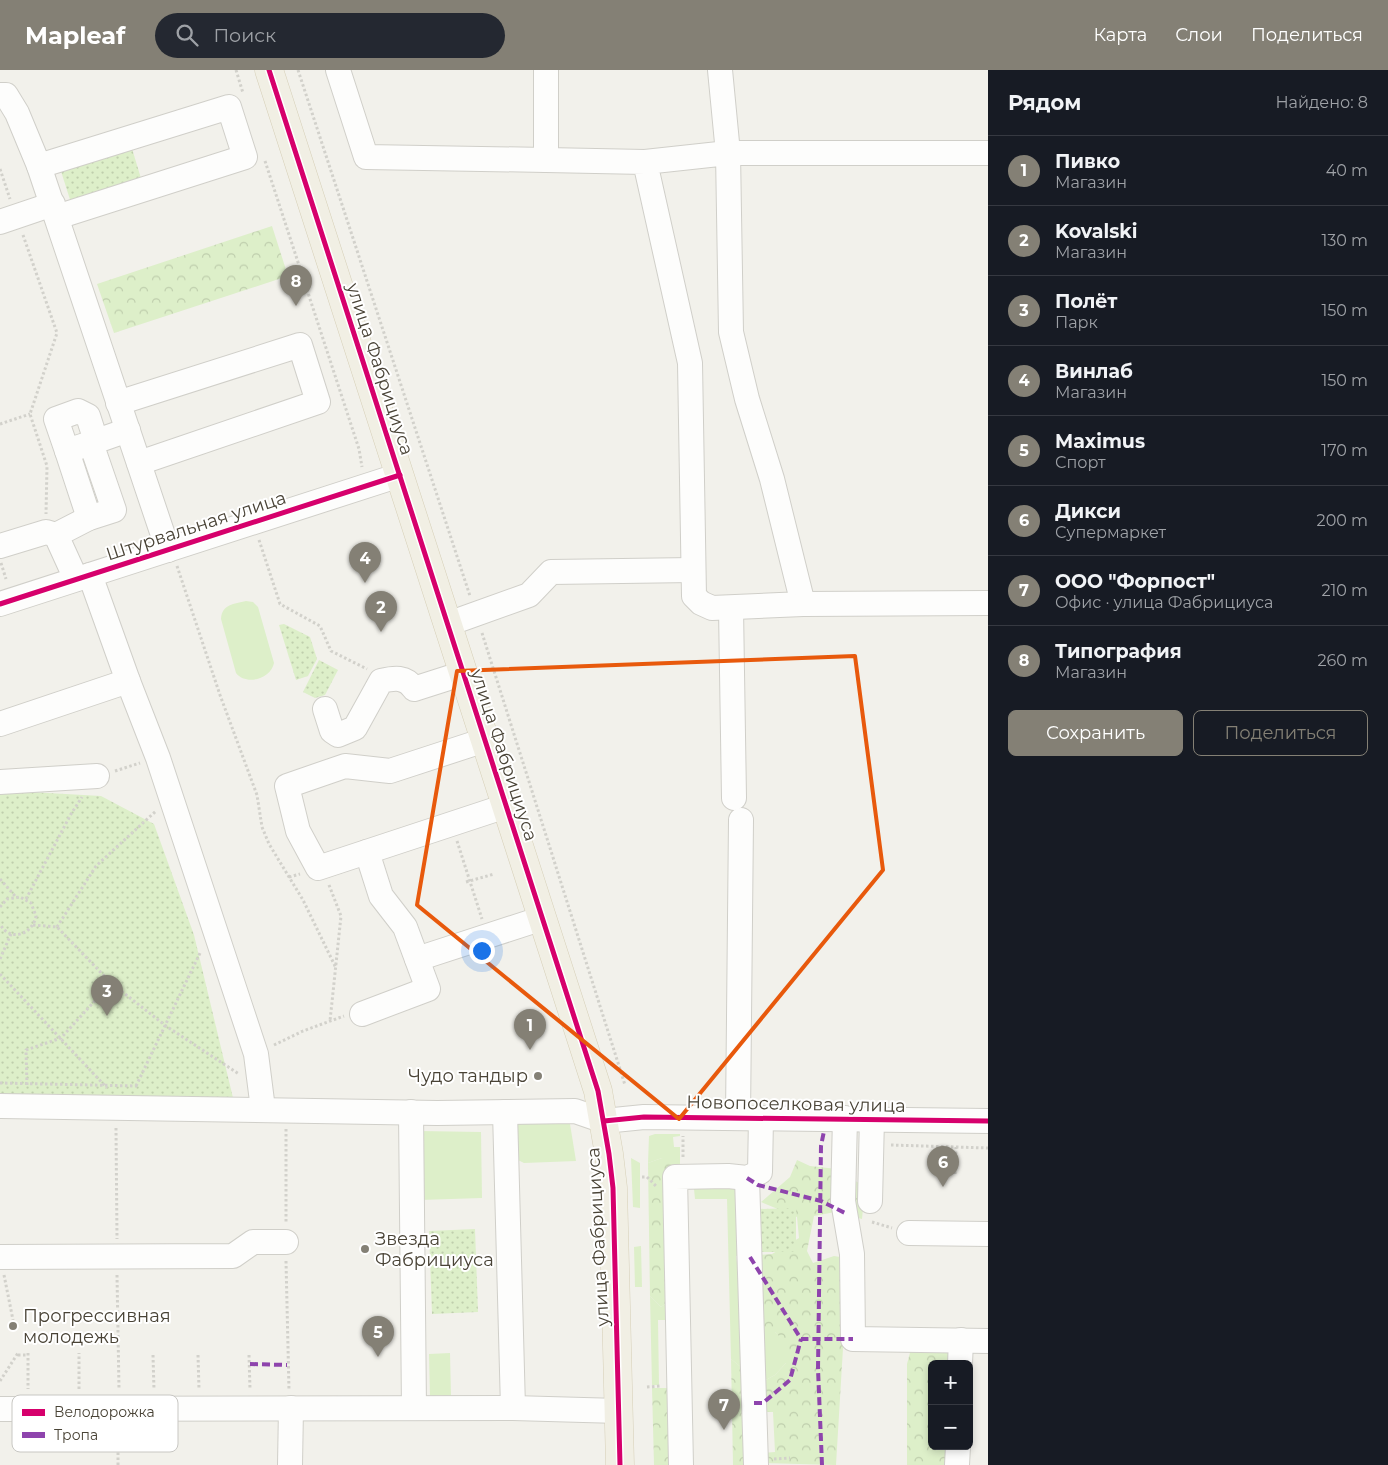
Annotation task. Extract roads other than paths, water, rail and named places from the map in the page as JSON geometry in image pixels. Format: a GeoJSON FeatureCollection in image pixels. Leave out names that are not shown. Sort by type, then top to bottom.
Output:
{"type":"FeatureCollection","features":[{"type":"Feature","properties":{"kind":"main road","name":"улица Фабрициуса"},"geometry":{"type":"LineString","coordinates":[[269,70],[583,1041],[604,1121],[615,1224],[620,1465]]}},
{"type":"Feature","properties":{"kind":"street"},"geometry":{"type":"LineString","coordinates":[[338,70],[366,156],[645,162],[728,154],[988,152]]}},
{"type":"Feature","properties":{"kind":"street"},"geometry":{"type":"LineString","coordinates":[[546,70],[546,160]]}},
{"type":"Feature","properties":{"kind":"street"},"geometry":{"type":"LineString","coordinates":[[720,70],[728,154],[731,332],[748,399],[772,479],[803,604]]}},
{"type":"Feature","properties":{"kind":"street"},"geometry":{"type":"LineString","coordinates":[[2,89],[17,113],[39,166],[172,558]]}},
{"type":"Feature","properties":{"kind":"street"},"geometry":{"type":"LineString","coordinates":[[8,219],[55,211],[246,157],[229,107],[39,166]]}},
{"type":"Feature","properties":{"kind":"street"},"geometry":{"type":"LineString","coordinates":[[645,162],[690,363],[694,596],[701,603],[712,608],[803,604],[988,603]]}},
{"type":"Feature","properties":{"kind":"street"},"geometry":{"type":"LineString","coordinates":[[118,403],[300,345],[318,402],[139,463]]}},
{"type":"Feature","properties":{"kind":"street"},"geometry":{"type":"LineString","coordinates":[[0,546],[51,533],[114,510],[88,416],[78,412],[56,419],[89,518]]}},
{"type":"Feature","properties":{"kind":"street"},"geometry":{"type":"LineString","coordinates":[[67,451],[128,430]]}},
{"type":"Feature","properties":{"kind":"street","name":"Штурвальная улица"},"geometry":{"type":"LineString","coordinates":[[0,604],[83,577],[172,558],[400,475]]}},
{"type":"Feature","properties":{"kind":"street"},"geometry":{"type":"LineString","coordinates":[[51,533],[83,577],[128,680],[158,758],[256,1054],[262,1099]]}},
{"type":"Feature","properties":{"kind":"street"},"geometry":{"type":"LineString","coordinates":[[448,624],[529,595],[551,572],[693,570]]}},
{"type":"Feature","properties":{"kind":"street"},"geometry":{"type":"LineString","coordinates":[[680,1465],[675,1177],[728,1176],[747,1178],[760,1172],[749,1117],[731,608]]}},
{"type":"Feature","properties":{"kind":"street"},"geometry":{"type":"LineString","coordinates":[[325,709],[332,731],[338,735],[355,728],[381,681],[402,679],[409,682],[414,688],[464,674]]}},
{"type":"Feature","properties":{"kind":"street"},"geometry":{"type":"LineString","coordinates":[[0,724],[128,680]]}},
{"type":"Feature","properties":{"kind":"street"},"geometry":{"type":"LineString","coordinates":[[485,740],[390,772],[345,766],[287,786],[298,831],[318,868],[506,806]]}},
{"type":"Feature","properties":{"kind":"street"},"geometry":{"type":"LineString","coordinates":[[0,782],[97,776]]}},
{"type":"Feature","properties":{"kind":"street"},"geometry":{"type":"LineString","coordinates":[[362,1014],[428,989],[406,927],[381,896],[367,852]]}},
{"type":"Feature","properties":{"kind":"street"},"geometry":{"type":"LineString","coordinates":[[417,959],[543,918]]}},
{"type":"Feature","properties":{"kind":"street"},"geometry":{"type":"LineString","coordinates":[[0,1106],[26,1095],[115,1107],[262,1099],[411,1112],[575,1111],[604,1121]]}},
{"type":"Feature","properties":{"kind":"street"},"geometry":{"type":"LineString","coordinates":[[411,1112],[414,1408]]}},
{"type":"Feature","properties":{"kind":"street"},"geometry":{"type":"LineString","coordinates":[[505,1112],[513,1408]]}},
{"type":"Feature","properties":{"kind":"street","name":"Новопоселковая улица"},"geometry":{"type":"LineString","coordinates":[[604,1121],[644,1117],[872,1118],[988,1121]]}},
{"type":"Feature","properties":{"kind":"street"},"geometry":{"type":"LineString","coordinates":[[845,1118],[843,1201],[847,1214],[852,1254],[853,1339],[988,1341]]}},
{"type":"Feature","properties":{"kind":"street"},"geometry":{"type":"LineString","coordinates":[[870,1201],[872,1118]]}},
{"type":"Feature","properties":{"kind":"street"},"geometry":{"type":"LineString","coordinates":[[747,1178],[756,1465]]}},
{"type":"Feature","properties":{"kind":"street"},"geometry":{"type":"LineString","coordinates":[[910,1233],[988,1234]]}},
{"type":"Feature","properties":{"kind":"street"},"geometry":{"type":"LineString","coordinates":[[2,1268],[117,1256],[233,1256],[253,1242],[286,1242]]}},
{"type":"Feature","properties":{"kind":"street"},"geometry":{"type":"LineString","coordinates":[[960,1360],[961,1340]]}},
{"type":"Feature","properties":{"kind":"street"},"geometry":{"type":"LineString","coordinates":[[290,1408],[290,1465]]}},
{"type":"Feature","properties":{"kind":"street"},"geometry":{"type":"LineString","coordinates":[[178,1409],[513,1408],[619,1411]]}},
{"type":"Feature","properties":{"kind":"street"},"geometry":{"type":"LineString","coordinates":[[957,1465],[958,1450]]}},
{"type":"Feature","properties":{"kind":"place","name":"Типография"},"geometry":{"type":"Point","coordinates":[296,306]}},
{"type":"Feature","properties":{"kind":"place","name":"Винлаб"},"geometry":{"type":"Point","coordinates":[365,583]}},
{"type":"Feature","properties":{"kind":"place","name":"Kovalski"},"geometry":{"type":"Point","coordinates":[381,632]}},
{"type":"Feature","properties":{"kind":"place","name":"Полёт"},"geometry":{"type":"Point","coordinates":[107,1016]}},
{"type":"Feature","properties":{"kind":"place","name":"Пивко"},"geometry":{"type":"Point","coordinates":[530,1050]}},
{"type":"Feature","properties":{"kind":"place","name":"Чудо тандыр"},"geometry":{"type":"Point","coordinates":[538,1076]}},
{"type":"Feature","properties":{"kind":"place","name":"Дикси"},"geometry":{"type":"Point","coordinates":[943,1187]}},
{"type":"Feature","properties":{"kind":"place","name":"Звезда Фабрициуса"},"geometry":{"type":"Point","coordinates":[365,1249]}},
{"type":"Feature","properties":{"kind":"place","name":"Прогрессивная молодежь"},"geometry":{"type":"Point","coordinates":[13,1326]}},
{"type":"Feature","properties":{"kind":"place","name":"Maximus"},"geometry":{"type":"Point","coordinates":[378,1357]}},
{"type":"Feature","properties":{"kind":"place","name":"ООО \"Форпост\""},"geometry":{"type":"Point","coordinates":[724,1430]}}]}
